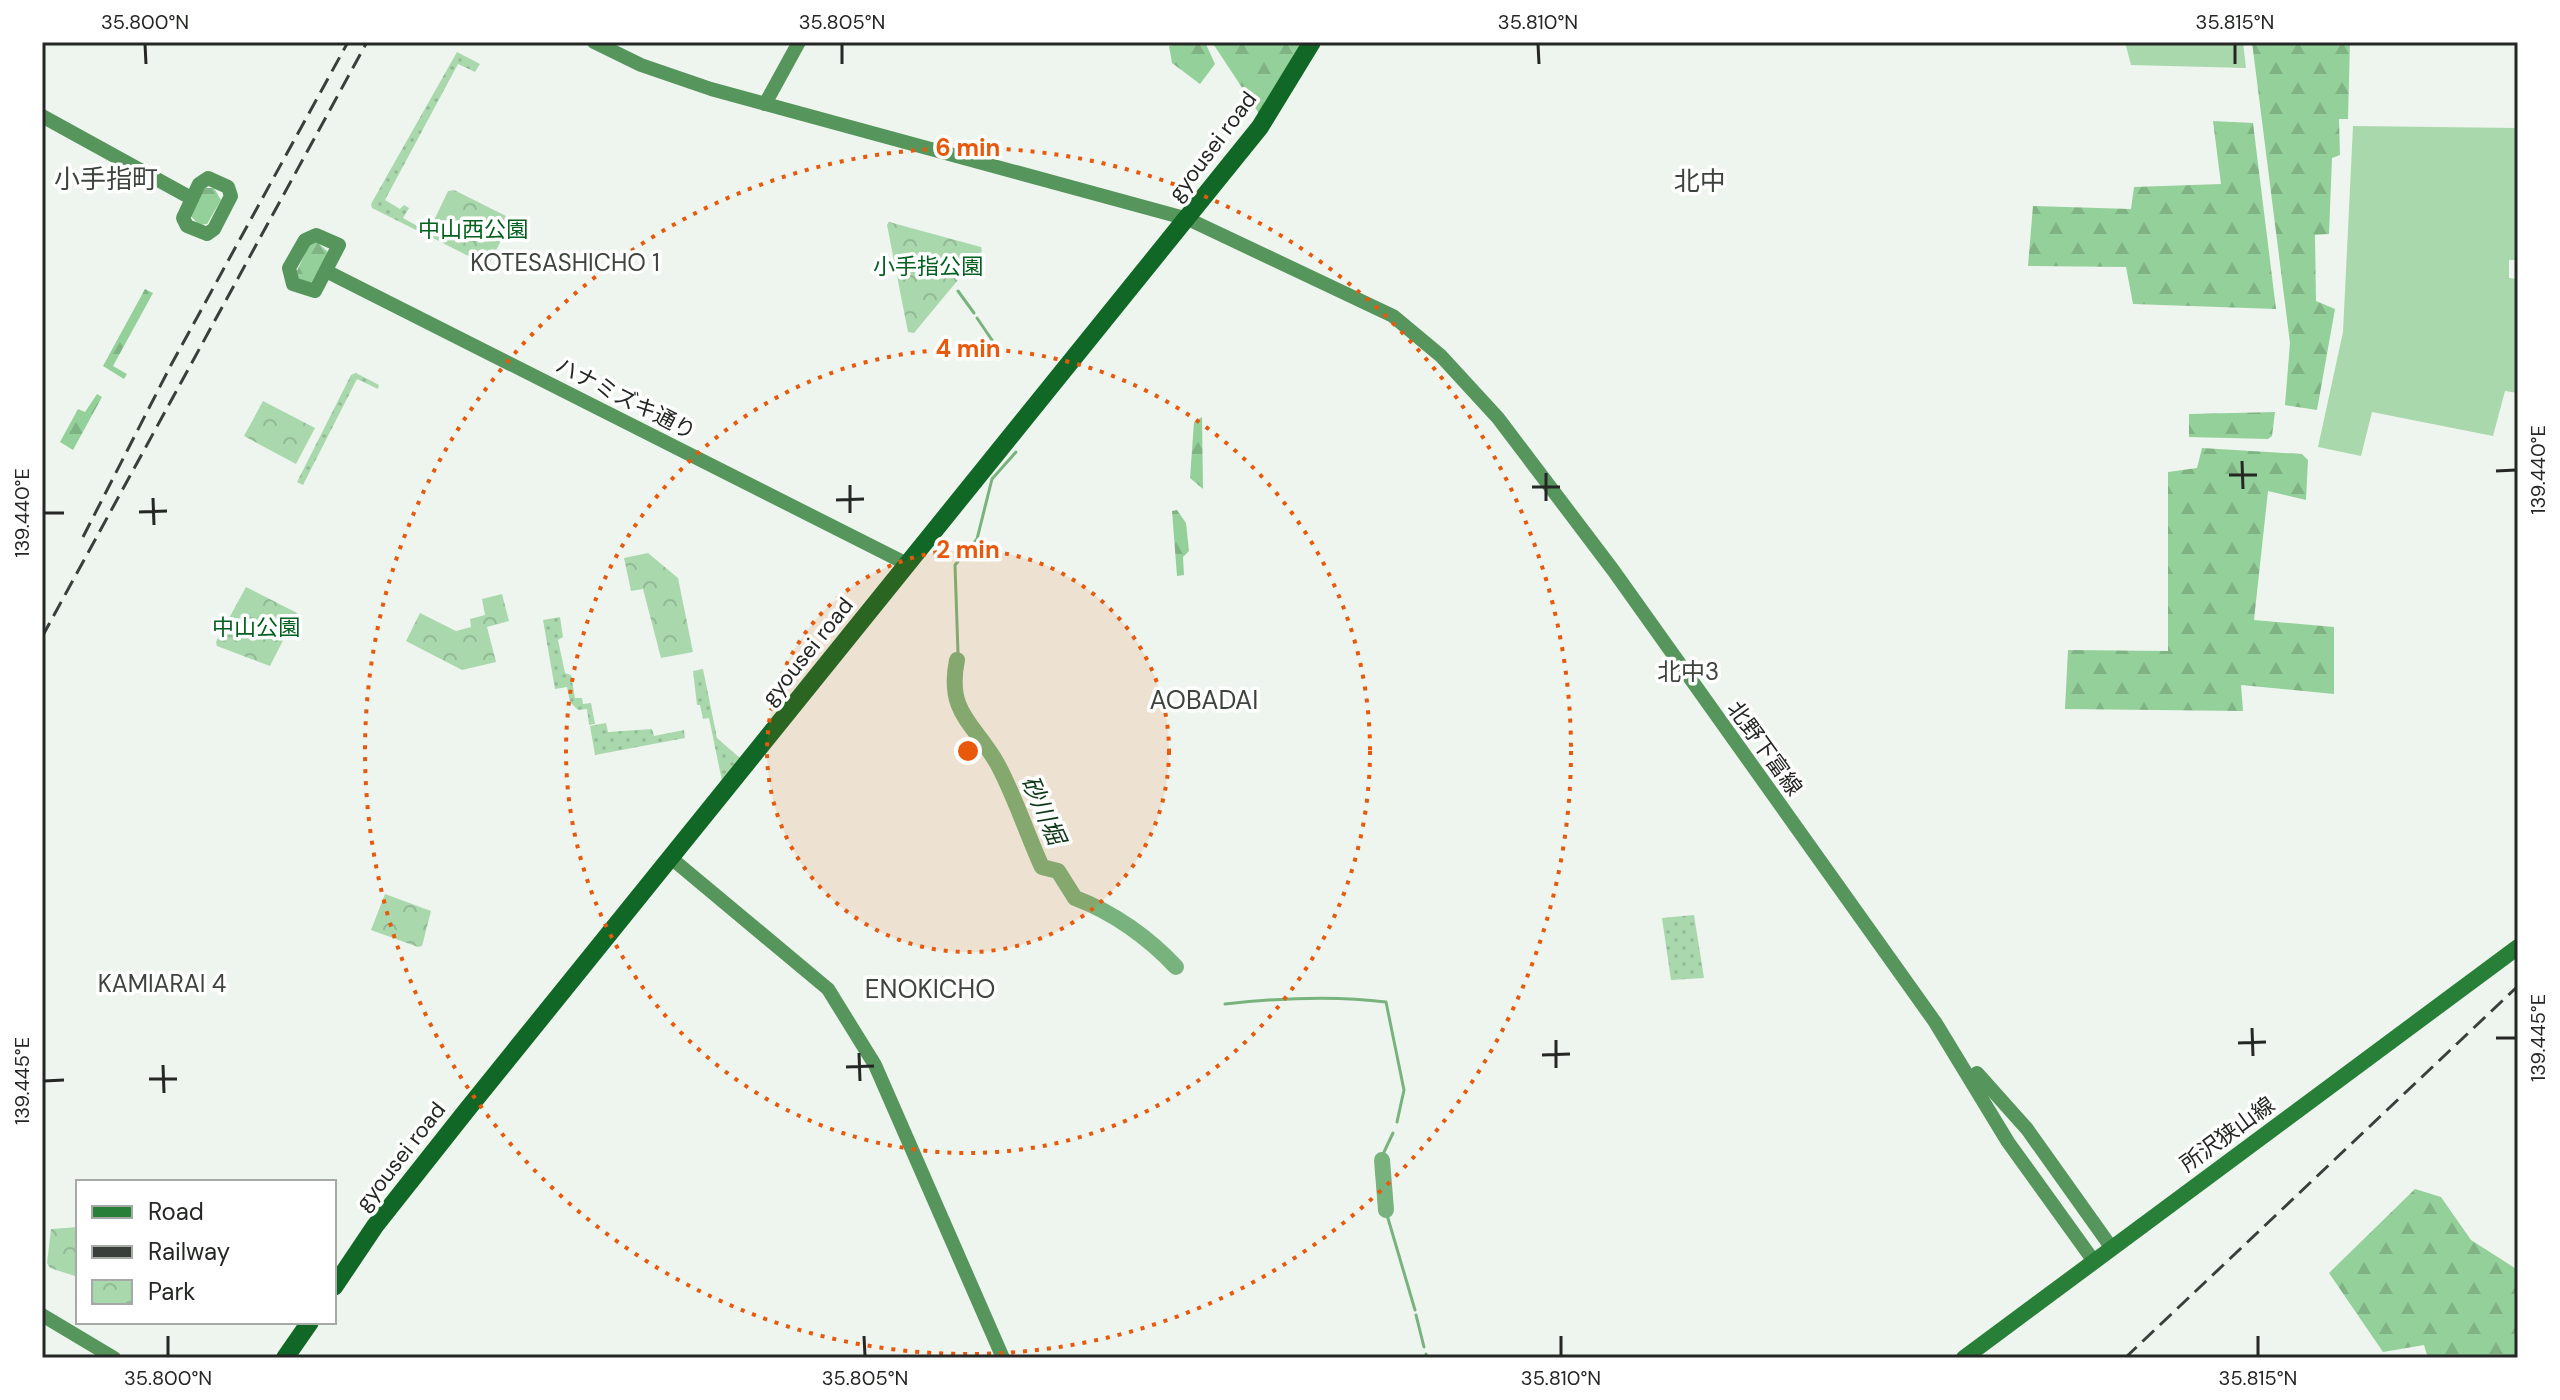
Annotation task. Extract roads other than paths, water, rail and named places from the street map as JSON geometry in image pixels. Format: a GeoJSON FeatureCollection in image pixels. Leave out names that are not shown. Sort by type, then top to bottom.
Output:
{"type":"FeatureCollection","features":[{"type":"Feature","properties":{"kind":"highway","name":"gyousei road"},"geometry":{"type":"LineString","coordinates":[[336,1284],[396,1199],[1188,219],[1260,127],[1312,42]]}},
{"type":"Feature","properties":{"kind":"highway"},"geometry":{"type":"LineString","coordinates":[[285,1358],[309,1324]]}},
{"type":"Feature","properties":{"kind":"main road","name":"所沢狭山線"},"geometry":{"type":"LineString","coordinates":[[1964,1358],[2518,947]]}},
{"type":"Feature","properties":{"kind":"street","name":"北野下富線"},"geometry":{"type":"LineString","coordinates":[[594,42],[679,78],[765,104],[1188,219],[1393,316],[1472,387],[1604,558],[1935,1022]]}},
{"type":"Feature","properties":{"kind":"street"},"geometry":{"type":"LineString","coordinates":[[765,104],[799,42]]}},
{"type":"Feature","properties":{"kind":"street"},"geometry":{"type":"LineString","coordinates":[[42,116],[191,198]]}},
{"type":"Feature","properties":{"kind":"street"},"geometry":{"type":"LineString","coordinates":[[310,236],[327,238],[339,245],[326,271],[315,291],[293,284],[289,268],[310,236]]}},
{"type":"Feature","properties":{"kind":"street","name":"ハナミズキ通り"},"geometry":{"type":"LineString","coordinates":[[326,271],[907,564]]}},
{"type":"Feature","properties":{"kind":"street"},"geometry":{"type":"LineString","coordinates":[[671,858],[828,989],[852,1022],[880,1075],[1003,1358]]}},
{"type":"Feature","properties":{"kind":"street"},"geometry":{"type":"LineString","coordinates":[[1935,1022],[2027,1129],[2111,1247]]}},
{"type":"Feature","properties":{"kind":"street"},"geometry":{"type":"LineString","coordinates":[[1935,1022],[2008,1142],[2093,1260]]}},
{"type":"Feature","properties":{"kind":"street"},"geometry":{"type":"LineString","coordinates":[[42,1315],[114,1358]]}},
{"type":"Feature","properties":{"kind":"waterway","name":"砂川堀"},"geometry":{"type":"LineString","coordinates":[[958,291],[974,313]]}},
{"type":"Feature","properties":{"kind":"waterway","name":"砂川堀"},"geometry":{"type":"LineString","coordinates":[[977,318],[994,343]]}},
{"type":"Feature","properties":{"kind":"waterway","name":"砂川堀"},"geometry":{"type":"LineString","coordinates":[[958,653],[955,565],[977,539],[992,479],[1016,452]]}},
{"type":"Feature","properties":{"kind":"waterway","name":"砂川堀"},"geometry":{"type":"LineString","coordinates":[[957,660],[955,678],[959,706],[998,765],[1042,867],[1058,871],[1075,898],[1130,927],[1176,967]]}},
{"type":"Feature","properties":{"kind":"waterway","name":"砂川堀"},"geometry":{"type":"LineString","coordinates":[[1225,1004],[1306,998],[1386,1002],[1404,1090],[1397,1122]]}},
{"type":"Feature","properties":{"kind":"waterway","name":"砂川堀"},"geometry":{"type":"LineString","coordinates":[[1384,1152],[1393,1133]]}},
{"type":"Feature","properties":{"kind":"waterway","name":"砂川堀"},"geometry":{"type":"LineString","coordinates":[[1382,1160],[1386,1210]]}},
{"type":"Feature","properties":{"kind":"waterway","name":"砂川堀"},"geometry":{"type":"LineString","coordinates":[[1387,1215],[1415,1310]]}},
{"type":"Feature","properties":{"kind":"waterway","name":"砂川堀"},"geometry":{"type":"LineString","coordinates":[[1416,1315],[1424,1347]]}},
{"type":"Feature","properties":{"kind":"railway"},"geometry":{"type":"LineString","coordinates":[[83,537],[171,365],[348,42]]}},
{"type":"Feature","properties":{"kind":"railway"},"geometry":{"type":"LineString","coordinates":[[42,637],[367,42]]}},
{"type":"Feature","properties":{"kind":"railway"},"geometry":{"type":"LineString","coordinates":[[2125,1358],[2518,986]]}},
{"type":"Feature","properties":{"kind":"district","name":"小手指町"},"geometry":{"type":"Point","coordinates":[106,179]}},
{"type":"Feature","properties":{"kind":"district","name":"北中"},"geometry":{"type":"Point","coordinates":[1700,181]}},
{"type":"Feature","properties":{"kind":"district","name":"KOTESASHICHO 1"},"geometry":{"type":"Point","coordinates":[565,263]}},
{"type":"Feature","properties":{"kind":"district","name":"北中3"},"geometry":{"type":"Point","coordinates":[1688,672]}},
{"type":"Feature","properties":{"kind":"district","name":"AOBADAI"},"geometry":{"type":"Point","coordinates":[1204,700]}},
{"type":"Feature","properties":{"kind":"district","name":"KAMIARAI 4"},"geometry":{"type":"Point","coordinates":[162,984]}},
{"type":"Feature","properties":{"kind":"district","name":"ENOKICHO"},"geometry":{"type":"Point","coordinates":[930,989]}},
{"type":"Feature","properties":{"kind":"park label","name":"中山西公園"},"geometry":{"type":"Point","coordinates":[473,229]}},
{"type":"Feature","properties":{"kind":"park label","name":"小手指公園"},"geometry":{"type":"Point","coordinates":[928,266]}},
{"type":"Feature","properties":{"kind":"park label","name":"中山公園"},"geometry":{"type":"Point","coordinates":[256,627]}}]}
